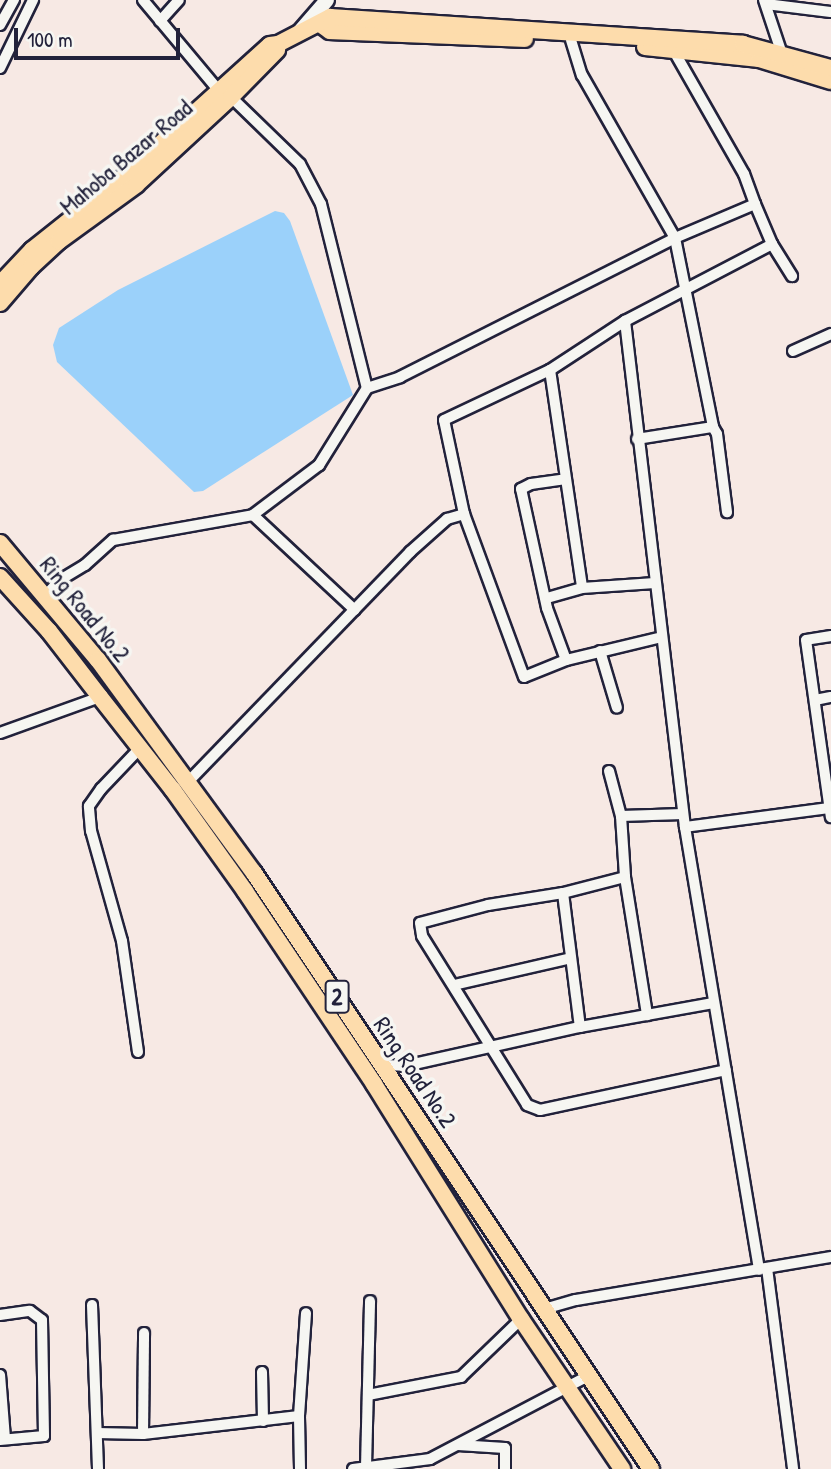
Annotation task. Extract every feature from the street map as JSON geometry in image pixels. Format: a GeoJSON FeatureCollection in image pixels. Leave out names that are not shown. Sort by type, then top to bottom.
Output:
{"type":"FeatureCollection","features":[{"type":"Feature","properties":{"kind":"main road"},"geometry":{"type":"LineString","coordinates":[[299,32],[330,17],[672,43],[759,59],[831,68]]}},
{"type":"Feature","properties":{"kind":"main road"},"geometry":{"type":"LineString","coordinates":[[320,24],[330,31],[672,43]]}},
{"type":"Feature","properties":{"kind":"main road","name":"Mahoba Bazar Road"},"geometry":{"type":"LineString","coordinates":[[0,284],[20,261],[73,223],[136,185],[225,94],[276,53],[278,44],[299,32]]}},
{"type":"Feature","properties":{"kind":"main road"},"geometry":{"type":"LineString","coordinates":[[785,61],[831,81]]}},
{"type":"Feature","properties":{"kind":"main road","name":"Mahoba Bazar Road"},"geometry":{"type":"LineString","coordinates":[[0,303],[73,223]]}},
{"type":"Feature","properties":{"kind":"main road","name":"Ring Road No.2"},"geometry":{"type":"LineString","coordinates":[[0,543],[46,595],[254,873],[651,1469]]}},
{"type":"Feature","properties":{"kind":"main road","name":"Ring Road No.2"},"geometry":{"type":"LineString","coordinates":[[0,577],[49,631],[140,748],[245,891],[373,1084],[521,1319],[622,1469]]}},
{"type":"Feature","properties":{"kind":"street"},"geometry":{"type":"LineString","coordinates":[[0,25],[13,0]]}},
{"type":"Feature","properties":{"kind":"street"},"geometry":{"type":"LineString","coordinates":[[0,68],[33,0]]}},
{"type":"Feature","properties":{"kind":"street"},"geometry":{"type":"LineString","coordinates":[[143,0],[225,94],[300,164],[321,204],[367,388]]}},
{"type":"Feature","properties":{"kind":"street"},"geometry":{"type":"LineString","coordinates":[[160,21],[178,0]]}},
{"type":"Feature","properties":{"kind":"street","name":"Mahoba Bazar Road"},"geometry":{"type":"LineString","coordinates":[[299,32],[327,0]]}},
{"type":"Feature","properties":{"kind":"street"},"geometry":{"type":"LineString","coordinates":[[785,61],[765,2],[831,12]]}},
{"type":"Feature","properties":{"kind":"street"},"geometry":{"type":"LineString","coordinates":[[571,40],[582,75],[675,238],[713,426],[717,434],[727,512]]}},
{"type":"Feature","properties":{"kind":"street"},"geometry":{"type":"LineString","coordinates":[[672,43],[744,174],[772,244],[792,276]]}},
{"type":"Feature","properties":{"kind":"street"},"geometry":{"type":"LineString","coordinates":[[46,595],[60,580],[85,565],[113,540],[253,515],[319,465],[367,388],[400,377],[675,238],[755,204]]}},
{"type":"Feature","properties":{"kind":"street"},"geometry":{"type":"LineString","coordinates":[[662,637],[566,660],[524,677],[464,514],[444,420],[550,370],[625,321],[772,244]]}},
{"type":"Feature","properties":{"kind":"street"},"geometry":{"type":"LineString","coordinates":[[625,321],[683,814],[763,1269],[793,1469]]}},
{"type":"Feature","properties":{"kind":"street"},"geometry":{"type":"LineString","coordinates":[[793,351],[831,334]]}},
{"type":"Feature","properties":{"kind":"street"},"geometry":{"type":"LineString","coordinates":[[550,370],[582,587]]}},
{"type":"Feature","properties":{"kind":"street"},"geometry":{"type":"LineString","coordinates":[[637,439],[713,426]]}},
{"type":"Feature","properties":{"kind":"street"},"geometry":{"type":"LineString","coordinates":[[566,479],[531,484],[522,489],[547,608],[566,660]]}},
{"type":"Feature","properties":{"kind":"street"},"geometry":{"type":"LineString","coordinates":[[188,782],[410,552],[447,519],[464,514]]}},
{"type":"Feature","properties":{"kind":"street"},"geometry":{"type":"LineString","coordinates":[[253,515],[355,610]]}},
{"type":"Feature","properties":{"kind":"street"},"geometry":{"type":"LineString","coordinates":[[547,598],[582,587],[655,583]]}},
{"type":"Feature","properties":{"kind":"street"},"geometry":{"type":"LineString","coordinates":[[685,827],[830,812],[806,640],[831,636]]}},
{"type":"Feature","properties":{"kind":"street"},"geometry":{"type":"LineString","coordinates":[[600,651],[617,708]]}},
{"type":"Feature","properties":{"kind":"street"},"geometry":{"type":"LineString","coordinates":[[0,733],[100,697]]}},
{"type":"Feature","properties":{"kind":"street"},"geometry":{"type":"LineString","coordinates":[[815,700],[831,697]]}},
{"type":"Feature","properties":{"kind":"street"},"geometry":{"type":"LineString","coordinates":[[138,1052],[122,941],[92,831],[89,806],[101,789],[140,748]]}},
{"type":"Feature","properties":{"kind":"street"},"geometry":{"type":"LineString","coordinates":[[609,771],[621,816],[625,877],[648,1015]]}},
{"type":"Feature","properties":{"kind":"street"},"geometry":{"type":"LineString","coordinates":[[621,816],[683,814]]}},
{"type":"Feature","properties":{"kind":"street"},"geometry":{"type":"LineString","coordinates":[[625,877],[563,893],[488,905],[420,923],[422,936],[527,1105],[540,1110],[726,1070]]}},
{"type":"Feature","properties":{"kind":"street"},"geometry":{"type":"LineString","coordinates":[[563,893],[580,1027]]}},
{"type":"Feature","properties":{"kind":"street"},"geometry":{"type":"LineString","coordinates":[[454,985],[571,958]]}},
{"type":"Feature","properties":{"kind":"street"},"geometry":{"type":"LineString","coordinates":[[382,1065],[405,1066],[580,1027],[715,1003]]}},
{"type":"Feature","properties":{"kind":"street"},"geometry":{"type":"LineString","coordinates":[[544,1310],[576,1300],[831,1257]]}},
{"type":"Feature","properties":{"kind":"street"},"geometry":{"type":"LineString","coordinates":[[366,1467],[370,1301]]}},
{"type":"Feature","properties":{"kind":"street"},"geometry":{"type":"LineString","coordinates":[[92,1305],[98,1469]]}},
{"type":"Feature","properties":{"kind":"street"},"geometry":{"type":"LineString","coordinates":[[0,1315],[30,1311],[42,1320],[44,1436],[2,1439],[0,1375]]}},
{"type":"Feature","properties":{"kind":"street"},"geometry":{"type":"LineString","coordinates":[[300,1469],[299,1416],[306,1313]]}},
{"type":"Feature","properties":{"kind":"street"},"geometry":{"type":"LineString","coordinates":[[368,1395],[461,1377],[521,1319]]}},
{"type":"Feature","properties":{"kind":"street"},"geometry":{"type":"LineString","coordinates":[[143,1434],[144,1333]]}},
{"type":"Feature","properties":{"kind":"street"},"geometry":{"type":"LineString","coordinates":[[262,1372],[263,1420]]}},
{"type":"Feature","properties":{"kind":"street"},"geometry":{"type":"LineString","coordinates":[[353,1469],[430,1459],[588,1376]]}},
{"type":"Feature","properties":{"kind":"street"},"geometry":{"type":"LineString","coordinates":[[97,1433],[143,1434],[299,1416]]}},
{"type":"Feature","properties":{"kind":"street"},"geometry":{"type":"LineString","coordinates":[[457,1445],[505,1448],[505,1469]]}},
{"type":"Feature","properties":{"kind":"water"},"geometry":{"type":"Polygon","coordinates":[[[275,211],[284,213],[290,221],[353,395],[203,491],[194,492],[57,362],[53,345],[59,328],[118,290],[275,211]]]}}]}
